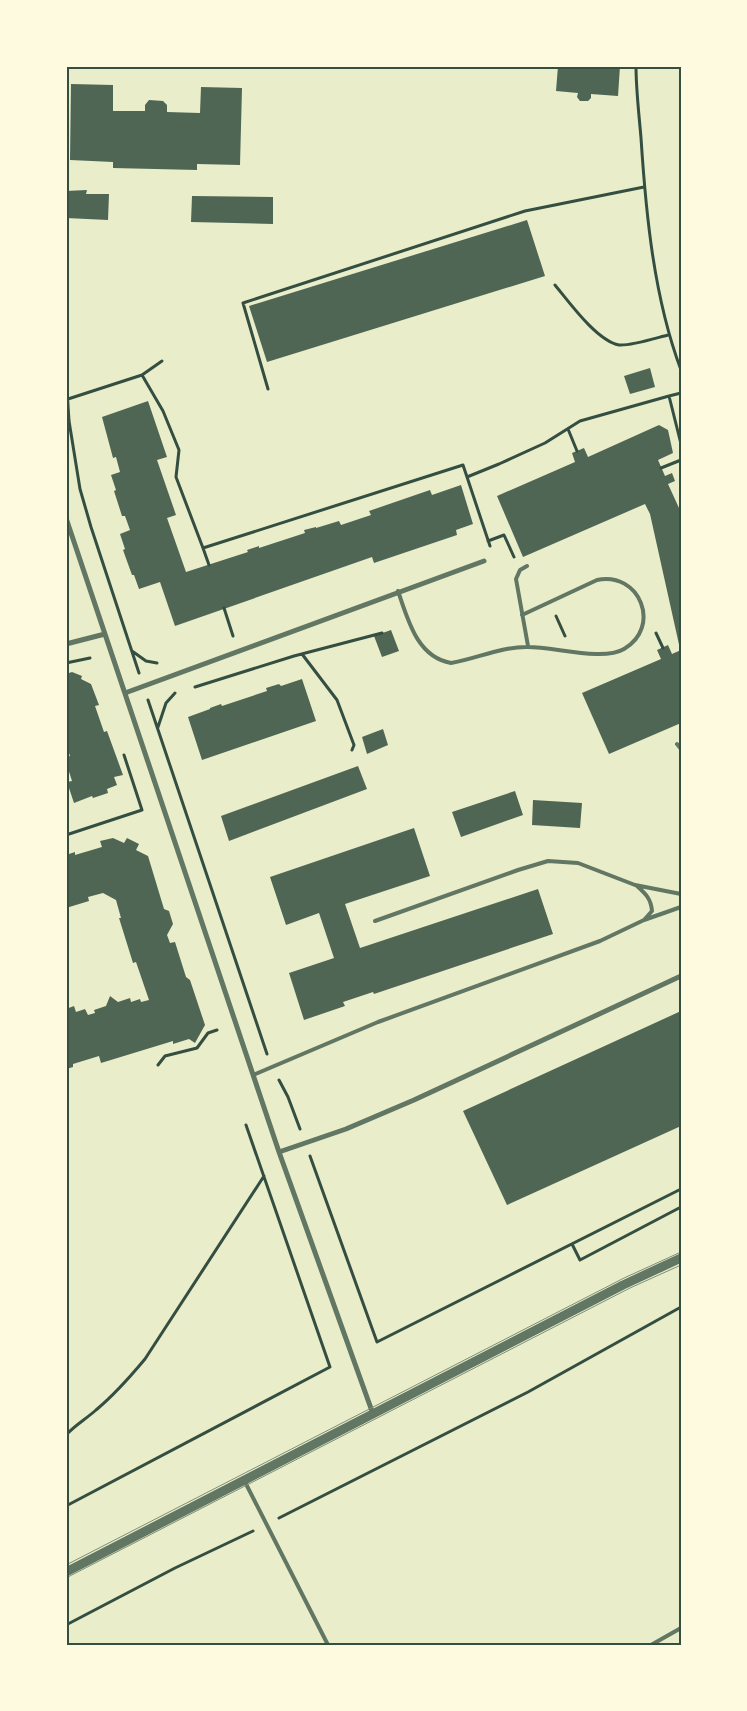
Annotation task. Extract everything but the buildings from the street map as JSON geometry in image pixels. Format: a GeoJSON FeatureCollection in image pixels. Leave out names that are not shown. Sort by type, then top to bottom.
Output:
{"type":"FeatureCollection","features":[{"type":"Feature","properties":{"kind":"street"},"geometry":{"type":"LineString","coordinates":[[66,518],[279,1152],[373,1414]]}},
{"type":"Feature","properties":{"kind":"street"},"geometry":{"type":"LineString","coordinates":[[125,692],[484,561]]}},
{"type":"Feature","properties":{"kind":"street"},"geometry":{"type":"LineString","coordinates":[[66,644],[105,634]]}},
{"type":"Feature","properties":{"kind":"street"},"geometry":{"type":"LineString","coordinates":[[279,1152],[346,1129],[414,1100],[681,976]]}},
{"type":"Feature","properties":{"kind":"street"},"geometry":{"type":"LineString","coordinates":[[66,1572],[645,1274],[681,1258]]}},
{"type":"Feature","properties":{"kind":"lane"},"geometry":{"type":"LineString","coordinates":[[527,566],[520,570],[516,579],[528,646]]}},
{"type":"Feature","properties":{"kind":"lane"},"geometry":{"type":"LineString","coordinates":[[398,592],[406,616],[424,649],[439,660],[451,663],[528,646],[610,653],[625,648],[638,637],[642,628],[644,613],[639,598],[626,584],[604,579],[597,580],[522,615]]}},
{"type":"Feature","properties":{"kind":"lane"},"geometry":{"type":"LineString","coordinates":[[677,744],[681,749]]}},
{"type":"Feature","properties":{"kind":"lane"},"geometry":{"type":"LineString","coordinates":[[375,921],[548,861],[578,863],[635,885],[681,894]]}},
{"type":"Feature","properties":{"kind":"lane"},"geometry":{"type":"LineString","coordinates":[[635,885],[645,893],[651,902],[652,911],[644,920]]}},
{"type":"Feature","properties":{"kind":"lane"},"geometry":{"type":"LineString","coordinates":[[253,1075],[378,1022],[600,941],[644,920],[681,907]]}},
{"type":"Feature","properties":{"kind":"lane"},"geometry":{"type":"LineString","coordinates":[[244,1480],[328,1645]]}},
{"type":"Feature","properties":{"kind":"lane"},"geometry":{"type":"LineString","coordinates":[[651,1645],[681,1628]]}},
{"type":"Feature","properties":{"kind":"path"},"geometry":{"type":"LineString","coordinates":[[636,66],[644,187],[668,335],[681,370]]}},
{"type":"Feature","properties":{"kind":"path"},"geometry":{"type":"LineString","coordinates":[[268,389],[243,303],[525,211],[644,187]]}},
{"type":"Feature","properties":{"kind":"path"},"geometry":{"type":"LineString","coordinates":[[555,285],[590,326],[604,337],[619,345],[668,335]]}},
{"type":"Feature","properties":{"kind":"path"},"geometry":{"type":"LineString","coordinates":[[68,399],[142,375],[162,361]]}},
{"type":"Feature","properties":{"kind":"path"},"geometry":{"type":"LineString","coordinates":[[66,374],[69,421],[80,489],[91,527],[271,1067],[288,1097],[377,1342],[681,1189]]}},
{"type":"Feature","properties":{"kind":"path"},"geometry":{"type":"LineString","coordinates":[[142,375],[163,411],[179,450],[176,476],[209,565]]}},
{"type":"Feature","properties":{"kind":"path"},"geometry":{"type":"LineString","coordinates":[[467,477],[529,450],[580,421],[681,393]]}},
{"type":"Feature","properties":{"kind":"path"},"geometry":{"type":"LineString","coordinates":[[669,396],[681,444]]}},
{"type":"Feature","properties":{"kind":"path"},"geometry":{"type":"LineString","coordinates":[[568,429],[577,451]]}},
{"type":"Feature","properties":{"kind":"path"},"geometry":{"type":"LineString","coordinates":[[661,468],[681,460]]}},
{"type":"Feature","properties":{"kind":"path"},"geometry":{"type":"LineString","coordinates":[[203,548],[464,465],[493,554],[484,561]]}},
{"type":"Feature","properties":{"kind":"path"},"geometry":{"type":"LineString","coordinates":[[488,541],[504,535],[514,557]]}},
{"type":"Feature","properties":{"kind":"path"},"geometry":{"type":"LineString","coordinates":[[550,602],[572,651]]}},
{"type":"Feature","properties":{"kind":"path"},"geometry":{"type":"LineString","coordinates":[[224,608],[234,639]]}},
{"type":"Feature","properties":{"kind":"path"},"geometry":{"type":"LineString","coordinates":[[194,687],[302,654],[382,633]]}},
{"type":"Feature","properties":{"kind":"path"},"geometry":{"type":"LineString","coordinates":[[302,654],[337,700],[354,745],[352,750]]}},
{"type":"Feature","properties":{"kind":"path"},"geometry":{"type":"LineString","coordinates":[[66,663],[90,658]]}},
{"type":"Feature","properties":{"kind":"path"},"geometry":{"type":"LineString","coordinates":[[157,728],[166,703],[176,693]]}},
{"type":"Feature","properties":{"kind":"path"},"geometry":{"type":"LineString","coordinates":[[66,835],[142,810],[124,755]]}},
{"type":"Feature","properties":{"kind":"path"},"geometry":{"type":"LineString","coordinates":[[158,1065],[164,1056],[197,1048],[208,1033],[217,1030]]}},
{"type":"Feature","properties":{"kind":"path"},"geometry":{"type":"LineString","coordinates":[[66,1506],[330,1367],[246,1125]]}},
{"type":"Feature","properties":{"kind":"path"},"geometry":{"type":"LineString","coordinates":[[66,1435],[75,1425],[96,1411],[125,1383],[145,1359],[264,1176]]}},
{"type":"Feature","properties":{"kind":"path"},"geometry":{"type":"LineString","coordinates":[[572,1244],[580,1260],[681,1207]]}},
{"type":"Feature","properties":{"kind":"path"},"geometry":{"type":"LineString","coordinates":[[66,1626],[175,1568],[266,1525],[528,1392],[681,1307]]}},
{"type":"Feature","properties":{"kind":"tram line"},"geometry":{"type":"LineString","coordinates":[[66,1565],[624,1278],[681,1252]]}},
{"type":"Feature","properties":{"kind":"tram line"},"geometry":{"type":"LineString","coordinates":[[66,1578],[630,1288],[681,1265]]}}]}
